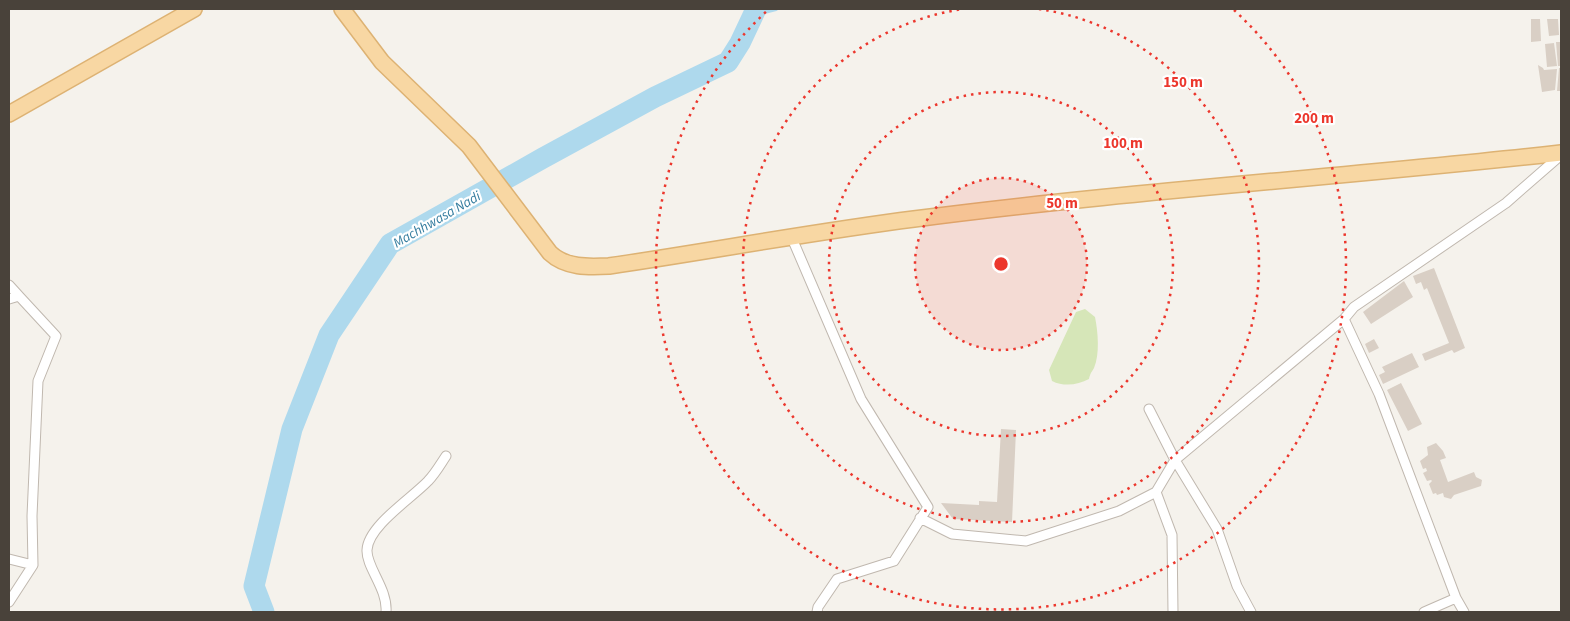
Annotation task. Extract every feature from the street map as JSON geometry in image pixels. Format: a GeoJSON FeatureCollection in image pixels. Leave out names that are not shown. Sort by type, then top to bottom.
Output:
{"type":"FeatureCollection","features":[{"type":"Feature","properties":{"kind":"main road"},"geometry":{"type":"LineString","coordinates":[[9,114],[194,9]]}},
{"type":"Feature","properties":{"kind":"main road"},"geometry":{"type":"LineString","coordinates":[[342,9],[382,62],[469,146],[550,253],[556,259],[568,264],[585,267],[609,266],[792,236],[914,219],[1041,204],[1561,154]]}},
{"type":"Feature","properties":{"kind":"street"},"geometry":{"type":"LineString","coordinates":[[920,518],[952,534],[1026,541],[1119,511],[1156,492],[1175,460],[1344,319],[1354,307],[1506,203],[1561,154]]}},
{"type":"Feature","properties":{"kind":"street"},"geometry":{"type":"LineString","coordinates":[[792,236],[862,399],[928,507],[894,561],[837,579],[818,607],[817,612]]}},
{"type":"Feature","properties":{"kind":"street"},"geometry":{"type":"LineString","coordinates":[[9,285],[56,336],[38,381],[32,516],[33,564],[9,602]]}},
{"type":"Feature","properties":{"kind":"street"},"geometry":{"type":"LineString","coordinates":[[9,299],[19,296]]}},
{"type":"Feature","properties":{"kind":"street"},"geometry":{"type":"LineString","coordinates":[[1344,319],[1379,394],[1456,598],[1464,612]]}},
{"type":"Feature","properties":{"kind":"street"},"geometry":{"type":"LineString","coordinates":[[1149,409],[1175,460],[1217,529],[1237,586],[1251,612]]}},
{"type":"Feature","properties":{"kind":"street"},"geometry":{"type":"LineString","coordinates":[[386,612],[384,593],[366,551],[370,538],[380,525],[428,481],[446,456]]}},
{"type":"Feature","properties":{"kind":"street"},"geometry":{"type":"LineString","coordinates":[[1156,492],[1172,535],[1173,612]]}},
{"type":"Feature","properties":{"kind":"street"},"geometry":{"type":"LineString","coordinates":[[9,559],[33,564]]}},
{"type":"Feature","properties":{"kind":"street"},"geometry":{"type":"LineString","coordinates":[[1424,612],[1456,598]]}},
{"type":"Feature","properties":{"kind":"green space"},"geometry":{"type":"Polygon","coordinates":[[[1085,309],[1095,317],[1098,336],[1096,362],[1089,379],[1071,384],[1061,384],[1052,381],[1049,370],[1076,312],[1085,309]]]}},
{"type":"Feature","properties":{"kind":"building"},"geometry":{"type":"Polygon","coordinates":[[[1531,19],[1540,19],[1541,41],[1531,42],[1531,19]]]}},
{"type":"Feature","properties":{"kind":"building"},"geometry":{"type":"Polygon","coordinates":[[[1547,19],[1558,19],[1559,35],[1549,36],[1547,19]]]}},
{"type":"Feature","properties":{"kind":"building"},"geometry":{"type":"Polygon","coordinates":[[[1556,42],[1561,42],[1561,66],[1558,66],[1556,42]]]}},
{"type":"Feature","properties":{"kind":"building"},"geometry":{"type":"Polygon","coordinates":[[[1554,43],[1557,66],[1547,67],[1545,44],[1554,43]]]}},
{"type":"Feature","properties":{"kind":"building"},"geometry":{"type":"Polygon","coordinates":[[[1538,65],[1544,70],[1557,69],[1555,90],[1542,92],[1538,65]]]}},
{"type":"Feature","properties":{"kind":"building"},"geometry":{"type":"Polygon","coordinates":[[[1559,68],[1561,68],[1561,91],[1557,91],[1559,68]]]}},
{"type":"Feature","properties":{"kind":"building"},"geometry":{"type":"Polygon","coordinates":[[[1434,268],[1465,348],[1454,353],[1452,350],[1425,361],[1422,354],[1449,343],[1427,288],[1424,290],[1421,282],[1416,284],[1413,276],[1434,268]]]}},
{"type":"Feature","properties":{"kind":"building"},"geometry":{"type":"Polygon","coordinates":[[[1404,281],[1413,297],[1371,324],[1363,312],[1404,281]]]}},
{"type":"Feature","properties":{"kind":"building"},"geometry":{"type":"Polygon","coordinates":[[[1374,339],[1379,348],[1369,353],[1365,344],[1374,339]]]}},
{"type":"Feature","properties":{"kind":"building"},"geometry":{"type":"Polygon","coordinates":[[[1412,353],[1419,367],[1383,384],[1379,375],[1385,372],[1382,367],[1412,353]]]}},
{"type":"Feature","properties":{"kind":"building"},"geometry":{"type":"Polygon","coordinates":[[[1401,383],[1422,424],[1408,431],[1387,390],[1401,383]]]}},
{"type":"Feature","properties":{"kind":"building"},"geometry":{"type":"Polygon","coordinates":[[[1001,429],[1016,430],[1012,522],[953,519],[941,503],[979,505],[979,501],[997,502],[1001,429]]]}},
{"type":"Feature","properties":{"kind":"building"},"geometry":{"type":"Polygon","coordinates":[[[1436,443],[1446,458],[1440,460],[1448,482],[1474,472],[1476,477],[1482,480],[1481,486],[1454,495],[1451,499],[1444,497],[1443,493],[1433,494],[1429,484],[1432,481],[1427,481],[1423,473],[1427,471],[1426,468],[1423,469],[1420,461],[1428,455],[1427,447],[1436,443]]]}},
{"type":"Feature","properties":{"kind":"waterway","name":"Machhwasa Nadi"},"geometry":{"type":"LineString","coordinates":[[264,612],[254,586],[292,429],[329,335],[390,244],[655,97],[728,62],[740,43],[756,9]]}},
{"type":"Feature","properties":{"kind":"waterway"},"geometry":{"type":"LineString","coordinates":[[753,15],[776,9]]}}]}
